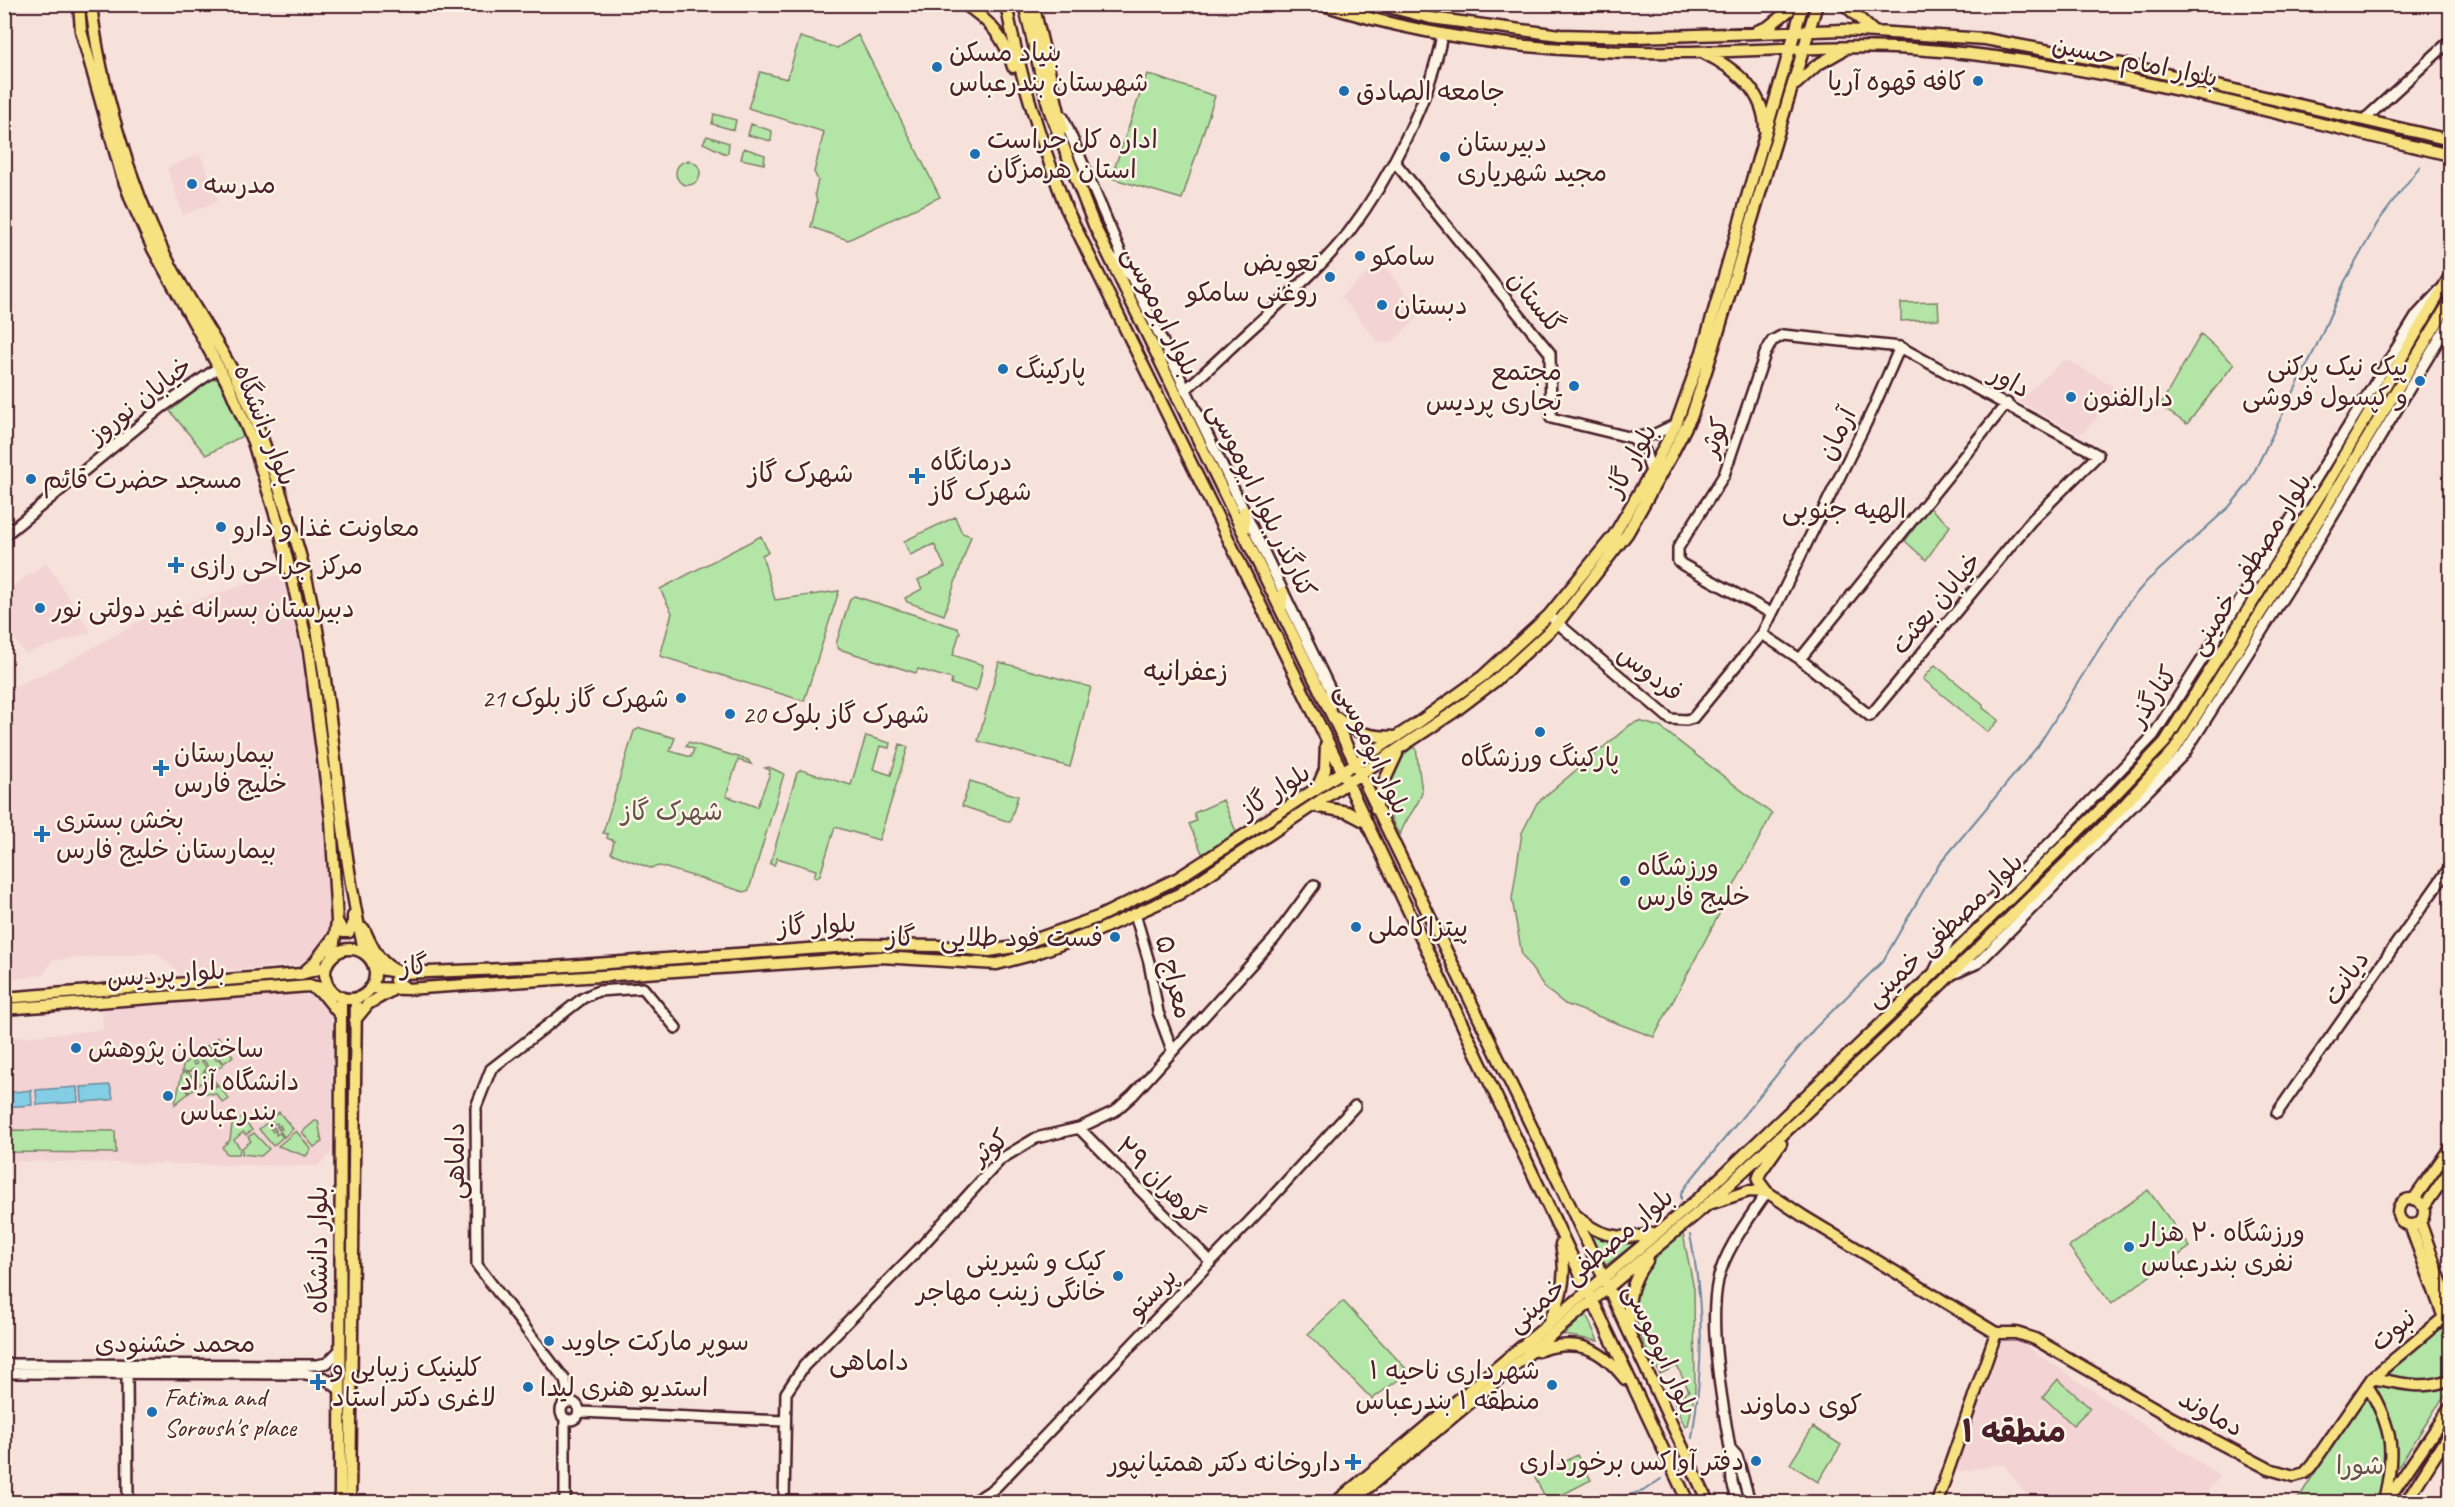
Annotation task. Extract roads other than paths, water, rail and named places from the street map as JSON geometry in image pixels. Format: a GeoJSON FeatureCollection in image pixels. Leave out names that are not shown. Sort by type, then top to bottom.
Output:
{"type":"FeatureCollection","features":[{"type":"Feature","properties":{"kind":"main road","name":"بلوار دانشگاه"},"geometry":{"type":"LineString","coordinates":[[91,4],[93,27],[120,136],[146,213],[186,293],[238,381],[262,438],[293,529],[320,647],[336,776],[365,954]]}},
{"type":"Feature","properties":{"kind":"main road"},"geometry":{"type":"LineString","coordinates":[[964,4],[985,19],[1002,38],[1027,115],[1043,148]]}},
{"type":"Feature","properties":{"kind":"main road","name":"بلوار ابوموسی"},"geometry":{"type":"LineString","coordinates":[[1006,4],[1019,67],[1043,148],[1095,268],[1346,778],[1688,1503]]}},
{"type":"Feature","properties":{"kind":"main road","name":"بلوار ابوموسی"},"geometry":{"type":"LineString","coordinates":[[1024,4],[1049,109],[1107,252],[1573,1212],[1708,1503]]}},
{"type":"Feature","properties":{"kind":"main road"},"geometry":{"type":"LineString","coordinates":[[1033,4],[1071,161]]}},
{"type":"Feature","properties":{"kind":"main road"},"geometry":{"type":"LineString","coordinates":[[1320,4],[1442,35],[1556,50],[1701,52],[1791,49]]}},
{"type":"Feature","properties":{"kind":"main road"},"geometry":{"type":"LineString","coordinates":[[1377,4],[1431,18],[1560,35],[1636,37],[1795,32]]}},
{"type":"Feature","properties":{"kind":"main road"},"geometry":{"type":"LineString","coordinates":[[1749,34],[1768,27],[1797,4]]}},
{"type":"Feature","properties":{"kind":"main road","name":"بلوار گاز"},"geometry":{"type":"LineString","coordinates":[[374,968],[401,973],[568,966],[715,953],[864,945],[938,946],[989,951],[1014,947],[1098,917],[1163,886],[1204,864],[1313,793],[1346,778],[1397,737],[1483,676],[1549,615],[1614,535],[1676,424],[1702,352],[1803,4]]}},
{"type":"Feature","properties":{"kind":"main road","name":"بلوار گاز"},"geometry":{"type":"LineString","coordinates":[[1359,769],[1401,749],[1480,693],[1557,624],[1627,534],[1692,415],[1806,48],[1817,4]]}},
{"type":"Feature","properties":{"kind":"main road"},"geometry":{"type":"LineString","coordinates":[[1844,4],[1875,32]]}},
{"type":"Feature","properties":{"kind":"main road","name":"بلوار دانشگاه"},"geometry":{"type":"LineString","coordinates":[[78,6],[81,31],[121,173],[132,202],[162,266],[219,367],[253,442],[280,530],[309,651],[331,820],[337,921],[332,957]]}},
{"type":"Feature","properties":{"kind":"main road","name":"بلوار امام حسین"},"geometry":{"type":"LineString","coordinates":[[1795,32],[1875,32],[1985,39],[2054,50],[2365,118],[2451,140]]}},
{"type":"Feature","properties":{"kind":"main road"},"geometry":{"type":"LineString","coordinates":[[1792,89],[1806,73],[1848,47]]}},
{"type":"Feature","properties":{"kind":"main road","name":"بلوار امام حسین"},"geometry":{"type":"LineString","coordinates":[[1791,49],[1848,47],[1914,49],[2016,59],[2085,71],[2451,155]]}},
{"type":"Feature","properties":{"kind":"main road"},"geometry":{"type":"LineString","coordinates":[[1701,52],[1731,67],[1749,85],[1761,103],[1765,119],[1764,140]]}},
{"type":"Feature","properties":{"kind":"main road","name":"بلوار مصطفی خمینی"},"geometry":{"type":"LineString","coordinates":[[1336,1503],[1544,1328],[1606,1284],[1660,1237],[1932,975],[2107,803],[2165,742],[2330,478],[2451,276]]}},
{"type":"Feature","properties":{"kind":"main road","name":"بلوار مصطفی خمینی"},"geometry":{"type":"LineString","coordinates":[[1660,1237],[1707,1206],[1888,1036],[2117,813],[2175,749],[2302,547],[2451,301]]}},
{"type":"Feature","properties":{"kind":"main road"},"geometry":{"type":"LineString","coordinates":[[1244,511],[1244,534]]}},
{"type":"Feature","properties":{"kind":"main road"},"geometry":{"type":"LineString","coordinates":[[1281,610],[1283,592]]}},
{"type":"Feature","properties":{"kind":"main road"},"geometry":{"type":"LineString","coordinates":[[1331,712],[1344,725],[1363,734],[1397,737]]}},
{"type":"Feature","properties":{"kind":"main road"},"geometry":{"type":"LineString","coordinates":[[1313,793],[1325,770],[1325,739]]}},
{"type":"Feature","properties":{"kind":"main road"},"geometry":{"type":"LineString","coordinates":[[1376,809],[1391,763],[1401,749]]}},
{"type":"Feature","properties":{"kind":"main road"},"geometry":{"type":"LineString","coordinates":[[324,776],[336,776]]}},
{"type":"Feature","properties":{"kind":"main road","name":"گاز"},"geometry":{"type":"LineString","coordinates":[[370,988],[393,990],[881,957],[997,964],[1031,955],[1179,894],[1314,806],[1346,778]]}},
{"type":"Feature","properties":{"kind":"main road"},"geometry":{"type":"LineString","coordinates":[[1314,806],[1347,812],[1366,822]]}},
{"type":"Feature","properties":{"kind":"main road"},"geometry":{"type":"LineString","coordinates":[[337,921],[343,932],[351,930],[354,897]]}},
{"type":"Feature","properties":{"kind":"main road"},"geometry":{"type":"LineString","coordinates":[[357,915],[377,957],[383,964],[401,973],[395,980],[407,989]]}},
{"type":"Feature","properties":{"kind":"main road"},"geometry":{"type":"LineString","coordinates":[[335,933],[314,963],[301,974],[310,978],[309,986],[324,995],[342,1016]]}},
{"type":"Feature","properties":{"kind":"main road"},"geometry":{"type":"LineString","coordinates":[[344,950],[365,954],[374,968],[370,988],[356,999],[341,997],[330,989],[325,979],[326,967],[332,957],[344,950]]}},
{"type":"Feature","properties":{"kind":"main road"},"geometry":{"type":"LineString","coordinates":[[715,953],[716,968]]}},
{"type":"Feature","properties":{"kind":"main road","name":"بلوار پردیس"},"geometry":{"type":"LineString","coordinates":[[4,998],[301,974],[326,967]]}},
{"type":"Feature","properties":{"kind":"main road","name":"بلوار پردیس"},"geometry":{"type":"LineString","coordinates":[[4,1009],[309,986],[330,989]]}},
{"type":"Feature","properties":{"kind":"main road"},"geometry":{"type":"LineString","coordinates":[[355,1020],[373,1000],[393,990]]}},
{"type":"Feature","properties":{"kind":"main road","name":"بلوار دانشگاه"},"geometry":{"type":"LineString","coordinates":[[340,1503],[341,997]]}},
{"type":"Feature","properties":{"kind":"main road","name":"بلوار دانشگاه"},"geometry":{"type":"LineString","coordinates":[[350,1503],[356,999]]}},
{"type":"Feature","properties":{"kind":"main road"},"geometry":{"type":"LineString","coordinates":[[1877,1026],[1888,1036]]}},
{"type":"Feature","properties":{"kind":"main road"},"geometry":{"type":"LineString","coordinates":[[1767,1192],[1758,1180],[1760,1173],[1794,1124]]}},
{"type":"Feature","properties":{"kind":"main road"},"geometry":{"type":"LineString","coordinates":[[2451,1148],[2414,1199],[2403,1201],[2398,1210],[2401,1220],[2415,1223],[2424,1215],[2424,1207],[2451,1170]]}},
{"type":"Feature","properties":{"kind":"main road"},"geometry":{"type":"LineString","coordinates":[[1707,1206],[1734,1195],[1767,1192]]}},
{"type":"Feature","properties":{"kind":"main road","name":"دماوند"},"geometry":{"type":"LineString","coordinates":[[1767,1192],[1851,1246],[1996,1333],[2016,1333],[2035,1339],[2182,1424],[2287,1476],[2300,1475],[2312,1465],[2369,1381]]}},
{"type":"Feature","properties":{"kind":"main road"},"geometry":{"type":"LineString","coordinates":[[2414,1199],[2424,1207]]}},
{"type":"Feature","properties":{"kind":"main road"},"geometry":{"type":"LineString","coordinates":[[1573,1212],[1597,1232],[1615,1237],[1660,1237]]}},
{"type":"Feature","properties":{"kind":"main road"},"geometry":{"type":"LineString","coordinates":[[1544,1328],[1556,1309],[1563,1283],[1564,1260],[1555,1220]]}},
{"type":"Feature","properties":{"kind":"main road","name":"نبوت"},"geometry":{"type":"LineString","coordinates":[[2369,1381],[2444,1318],[2450,1307],[2415,1223]]}},
{"type":"Feature","properties":{"kind":"main road"},"geometry":{"type":"LineString","coordinates":[[1637,1348],[1628,1314],[1630,1298],[1639,1271],[1660,1237]]}},
{"type":"Feature","properties":{"kind":"main road","name":"بلوار مصطفی خمینی"},"geometry":{"type":"LineString","coordinates":[[1351,1503],[1531,1353],[1590,1296]]}},
{"type":"Feature","properties":{"kind":"main road"},"geometry":{"type":"LineString","coordinates":[[1937,1503],[1996,1333]]}},
{"type":"Feature","properties":{"kind":"main road"},"geometry":{"type":"LineString","coordinates":[[1531,1353],[1555,1345],[1589,1348],[1609,1361],[1637,1394]]}},
{"type":"Feature","properties":{"kind":"main road"},"geometry":{"type":"LineString","coordinates":[[2369,1381],[2436,1386],[2451,1379]]}},
{"type":"Feature","properties":{"kind":"main road"},"geometry":{"type":"LineString","coordinates":[[2369,1381],[2383,1412],[2391,1445],[2391,1473],[2385,1503]]}},
{"type":"Feature","properties":{"kind":"main road"},"geometry":{"type":"LineString","coordinates":[[2385,1503],[2451,1408]]}},
{"type":"Feature","properties":{"kind":"main road"},"geometry":{"type":"LineString","coordinates":[[2406,1503],[2451,1432]]}},
{"type":"Feature","properties":{"kind":"street"},"geometry":{"type":"LineString","coordinates":[[1185,390],[1323,261],[1349,231],[1394,161],[1423,102],[1437,62],[1442,35]]}},
{"type":"Feature","properties":{"kind":"street"},"geometry":{"type":"LineString","coordinates":[[2365,118],[2451,41]]}},
{"type":"Feature","properties":{"kind":"street"},"geometry":{"type":"LineString","coordinates":[[1055,98],[1132,278]]}},
{"type":"Feature","properties":{"kind":"street","name":"گلستان"},"geometry":{"type":"LineString","coordinates":[[1394,161],[1550,353],[1551,418],[1633,438],[1655,434],[1676,424]]}},
{"type":"Feature","properties":{"kind":"street","name":"کنارگذر بلوار ابوموسی"},"geometry":{"type":"LineString","coordinates":[[1107,252],[1132,278],[1330,689],[1331,712]]}},
{"type":"Feature","properties":{"kind":"street"},"geometry":{"type":"LineString","coordinates":[[1948,977],[1978,963],[2184,754],[2298,574],[2451,321]]}},
{"type":"Feature","properties":{"kind":"street","name":"کوثر"},"geometry":{"type":"LineString","coordinates":[[1771,613],[1683,565],[1678,561],[1676,555],[1678,548],[1724,476],[1765,354],[1772,341],[1791,334],[1900,347]]}},
{"type":"Feature","properties":{"kind":"street","name":"داور"},"geometry":{"type":"LineString","coordinates":[[1900,347],[2098,455]]}},
{"type":"Feature","properties":{"kind":"street","name":"آرمان"},"geometry":{"type":"LineString","coordinates":[[1762,634],[1900,347]]}},
{"type":"Feature","properties":{"kind":"street","name":"خیابان نوروز"},"geometry":{"type":"LineString","coordinates":[[4,536],[161,408],[219,367]]}},
{"type":"Feature","properties":{"kind":"street"},"geometry":{"type":"LineString","coordinates":[[1762,634],[1800,659],[2007,404]]}},
{"type":"Feature","properties":{"kind":"street"},"geometry":{"type":"LineString","coordinates":[[1633,438],[1646,452],[1651,472]]}},
{"type":"Feature","properties":{"kind":"street","name":"خیابان بعثت"},"geometry":{"type":"LineString","coordinates":[[1800,659],[1870,716],[2031,521],[2098,455]]}},
{"type":"Feature","properties":{"kind":"street"},"geometry":{"type":"LineString","coordinates":[[1549,615],[1557,624]]}},
{"type":"Feature","properties":{"kind":"street","name":"فردوس"},"geometry":{"type":"LineString","coordinates":[[1557,624],[1670,719],[1677,721],[1686,720],[1698,713],[1762,634]]}},
{"type":"Feature","properties":{"kind":"street","name":"دیانت"},"geometry":{"type":"LineString","coordinates":[[2277,1113],[2451,867]]}},
{"type":"Feature","properties":{"kind":"street","name":"کوثر"},"geometry":{"type":"LineString","coordinates":[[784,1503],[786,1393],[804,1366],[910,1258],[1001,1159],[1036,1138],[1078,1128],[1115,1111],[1133,1095],[1274,939],[1314,885]]}},
{"type":"Feature","properties":{"kind":"street","name":"معراج ۵"},"geometry":{"type":"LineString","coordinates":[[1135,914],[1149,962],[1158,1012],[1172,1050]]}},
{"type":"Feature","properties":{"kind":"street","name":"داماهی"},"geometry":{"type":"LineString","coordinates":[[570,1402],[565,1380],[477,1265],[476,1107],[491,1069],[583,998],[598,992],[640,987],[676,1028]]}},
{"type":"Feature","properties":{"kind":"street","name":"پرستو"},"geometry":{"type":"LineString","coordinates":[[973,1503],[995,1488],[1312,1155],[1355,1106]]}},
{"type":"Feature","properties":{"kind":"street","name":"گوهران ۲۹"},"geometry":{"type":"LineString","coordinates":[[1078,1128],[1211,1262]]}},
{"type":"Feature","properties":{"kind":"street"},"geometry":{"type":"LineString","coordinates":[[1738,1503],[1732,1482],[1715,1317],[1718,1279],[1727,1257],[1767,1192]]}},
{"type":"Feature","properties":{"kind":"street"},"geometry":{"type":"LineString","coordinates":[[340,1350],[326,1364],[332,1371],[325,1378],[340,1390]]}},
{"type":"Feature","properties":{"kind":"street","name":"محمد خشنودی"},"geometry":{"type":"LineString","coordinates":[[4,1364],[326,1364]]}},
{"type":"Feature","properties":{"kind":"street"},"geometry":{"type":"LineString","coordinates":[[127,1372],[129,1503]]}},
{"type":"Feature","properties":{"kind":"street","name":"محمد خشنودی"},"geometry":{"type":"LineString","coordinates":[[4,1373],[306,1374],[325,1378]]}},
{"type":"Feature","properties":{"kind":"street"},"geometry":{"type":"LineString","coordinates":[[565,1503],[566,1420],[561,1409],[570,1402],[577,1405],[580,1412]]}},
{"type":"Feature","properties":{"kind":"street"},"geometry":{"type":"LineString","coordinates":[[580,1412],[785,1421]]}},
{"type":"Feature","properties":{"kind":"street"},"geometry":{"type":"LineString","coordinates":[[566,1420],[576,1419],[580,1412]]}},
{"type":"Feature","properties":{"kind":"street"},"geometry":{"type":"LineString","coordinates":[[1730,1448],[1737,1456],[1750,1503]]}},
{"type":"Feature","properties":{"kind":"water"},"geometry":{"type":"Polygon","coordinates":[[[110,1085],[113,1098],[110,1100],[82,1102],[81,1087],[110,1085]]]}},
{"type":"Feature","properties":{"kind":"water"},"geometry":{"type":"Polygon","coordinates":[[[77,1087],[78,1102],[37,1105],[36,1090],[77,1087]]]}},
{"type":"Feature","properties":{"kind":"water"},"geometry":{"type":"Polygon","coordinates":[[[31,1090],[32,1105],[5,1107],[5,1093],[31,1090]]]}},
{"type":"Feature","properties":{"kind":"waterway"},"geometry":{"type":"LineString","coordinates":[[1681,1199],[1681,1193],[1689,1182],[1814,1029],[1883,961],[1937,867],[2038,746],[2128,603],[2147,581],[2229,507],[2248,484],[2315,349],[2345,281],[2378,222],[2420,166]]}},
{"type":"Feature","properties":{"kind":"waterway"},"geometry":{"type":"LineString","coordinates":[[1690,1235],[1698,1286],[1701,1336],[1692,1438]]}},
{"type":"Feature","properties":{"kind":"waterway"},"geometry":{"type":"LineString","coordinates":[[1603,1502],[1643,1491],[1661,1479]]}},
{"type":"Feature","properties":{"kind":"place","name":"بنیاد مسکن شهرستان بندرعباس"},"geometry":{"type":"Point","coordinates":[937,67]}},
{"type":"Feature","properties":{"kind":"place","name":"کافه قهوه آریا"},"geometry":{"type":"Point","coordinates":[1978,81]}},
{"type":"Feature","properties":{"kind":"place","name":"جامعه الصادق"},"geometry":{"type":"Point","coordinates":[1344,91]}},
{"type":"Feature","properties":{"kind":"place","name":"اداره کل حراست استان هرمزگان"},"geometry":{"type":"Point","coordinates":[975,154]}},
{"type":"Feature","properties":{"kind":"place","name":"دبیرستان مجید شهریاری"},"geometry":{"type":"Point","coordinates":[1445,157]}},
{"type":"Feature","properties":{"kind":"place","name":"مدرسه"},"geometry":{"type":"Point","coordinates":[192,184]}},
{"type":"Feature","properties":{"kind":"place","name":"سامکو"},"geometry":{"type":"Point","coordinates":[1360,256]}},
{"type":"Feature","properties":{"kind":"place","name":"تعویض روغنی سامکو"},"geometry":{"type":"Point","coordinates":[1330,277]}},
{"type":"Feature","properties":{"kind":"place","name":"دبستان"},"geometry":{"type":"Point","coordinates":[1382,305]}},
{"type":"Feature","properties":{"kind":"place","name":"پارکینگ"},"geometry":{"type":"Point","coordinates":[1003,369]}},
{"type":"Feature","properties":{"kind":"place","name":"پیک نیک پرکنی و کپسول فروشی"},"geometry":{"type":"Point","coordinates":[2420,381]}},
{"type":"Feature","properties":{"kind":"place","name":"مجتمع تجاری پردیس"},"geometry":{"type":"Point","coordinates":[1574,386]}},
{"type":"Feature","properties":{"kind":"place","name":"دارالفنون"},"geometry":{"type":"Point","coordinates":[2071,397]}},
{"type":"Feature","properties":{"kind":"place","name":"درمانگاه شهرک گاز"},"geometry":{"type":"Point","coordinates":[917,476]}},
{"type":"Feature","properties":{"kind":"place","name":"مسجد حضرت قائم"},"geometry":{"type":"Point","coordinates":[31,479]}},
{"type":"Feature","properties":{"kind":"place","name":"معاونت غذا و دارو"},"geometry":{"type":"Point","coordinates":[221,527]}},
{"type":"Feature","properties":{"kind":"place","name":"مرکز جراحی رازی"},"geometry":{"type":"Point","coordinates":[176,565]}},
{"type":"Feature","properties":{"kind":"place","name":"دبیرستان بسرانه غیر دولتی نور"},"geometry":{"type":"Point","coordinates":[40,608]}},
{"type":"Feature","properties":{"kind":"place","name":"شهرک گاز بلوک 21"},"geometry":{"type":"Point","coordinates":[681,698]}},
{"type":"Feature","properties":{"kind":"place","name":"شهرک گاز بلوک 20"},"geometry":{"type":"Point","coordinates":[730,714]}},
{"type":"Feature","properties":{"kind":"place","name":"پارکینگ ورزشگاه"},"geometry":{"type":"Point","coordinates":[1540,732]}},
{"type":"Feature","properties":{"kind":"place","name":"بیمارستان خلیج فارس"},"geometry":{"type":"Point","coordinates":[161,768]}},
{"type":"Feature","properties":{"kind":"place","name":"بخش بستری بیمارستان خلیج فارس"},"geometry":{"type":"Point","coordinates":[42,834]}},
{"type":"Feature","properties":{"kind":"place","name":"ورزشگاه خلیج فارس"},"geometry":{"type":"Point","coordinates":[1625,881]}},
{"type":"Feature","properties":{"kind":"place","name":"پیتزاکاملی"},"geometry":{"type":"Point","coordinates":[1356,927]}},
{"type":"Feature","properties":{"kind":"place","name":"فست فود طلایی"},"geometry":{"type":"Point","coordinates":[1115,937]}},
{"type":"Feature","properties":{"kind":"place","name":"ساختمان پژوهش"},"geometry":{"type":"Point","coordinates":[76,1048]}},
{"type":"Feature","properties":{"kind":"place","name":"دانشگاه آزاد بندرعباس"},"geometry":{"type":"Point","coordinates":[168,1096]}},
{"type":"Feature","properties":{"kind":"place","name":"ورزشگاه ۲۰ هزار نفری بندرعباس"},"geometry":{"type":"Point","coordinates":[2129,1247]}},
{"type":"Feature","properties":{"kind":"place","name":"کیک و شیرینی خانگی زینب مهاجر"},"geometry":{"type":"Point","coordinates":[1118,1276]}},
{"type":"Feature","properties":{"kind":"place","name":"سوپر مارکت جاوید"},"geometry":{"type":"Point","coordinates":[549,1341]}},
{"type":"Feature","properties":{"kind":"place","name":"کلینیک زیبایی و لاغری دکتر استاد"},"geometry":{"type":"Point","coordinates":[318,1382]}},
{"type":"Feature","properties":{"kind":"place","name":"شهرداری ناحیه ۱ منطقه ۱ بندرعباس"},"geometry":{"type":"Point","coordinates":[1552,1385]}},
{"type":"Feature","properties":{"kind":"place","name":"استدیو هنری لیدا"},"geometry":{"type":"Point","coordinates":[528,1387]}},
{"type":"Feature","properties":{"kind":"place","name":"Fatima and Soroush's place"},"geometry":{"type":"Point","coordinates":[152,1412]}},
{"type":"Feature","properties":{"kind":"place","name":"دفتر آواکس برخورداری"},"geometry":{"type":"Point","coordinates":[1756,1461]}},
{"type":"Feature","properties":{"kind":"place","name":"داروخانه دکتر همتیانپور"},"geometry":{"type":"Point","coordinates":[1353,1462]}},
{"type":"Feature","properties":{"kind":"district","name":"شهرک گاز"},"geometry":{"type":"Point","coordinates":[801,473]}},
{"type":"Feature","properties":{"kind":"district","name":"الهیه جنوبی"},"geometry":{"type":"Point","coordinates":[1844,509]}},
{"type":"Feature","properties":{"kind":"district","name":"زعفرانیه"},"geometry":{"type":"Point","coordinates":[1186,671]}},
{"type":"Feature","properties":{"kind":"district","name":"داماهی"},"geometry":{"type":"Point","coordinates":[869,1361]}},
{"type":"Feature","properties":{"kind":"district","name":"کوی دماوند"},"geometry":{"type":"Point","coordinates":[1801,1405]}},
{"type":"Feature","properties":{"kind":"district","name":"منطقه ۱"},"geometry":{"type":"Point","coordinates":[2014,1431]}},
{"type":"Feature","properties":{"kind":"park label","name":"شورا"},"geometry":{"type":"Point","coordinates":[2360,1465]}}]}
